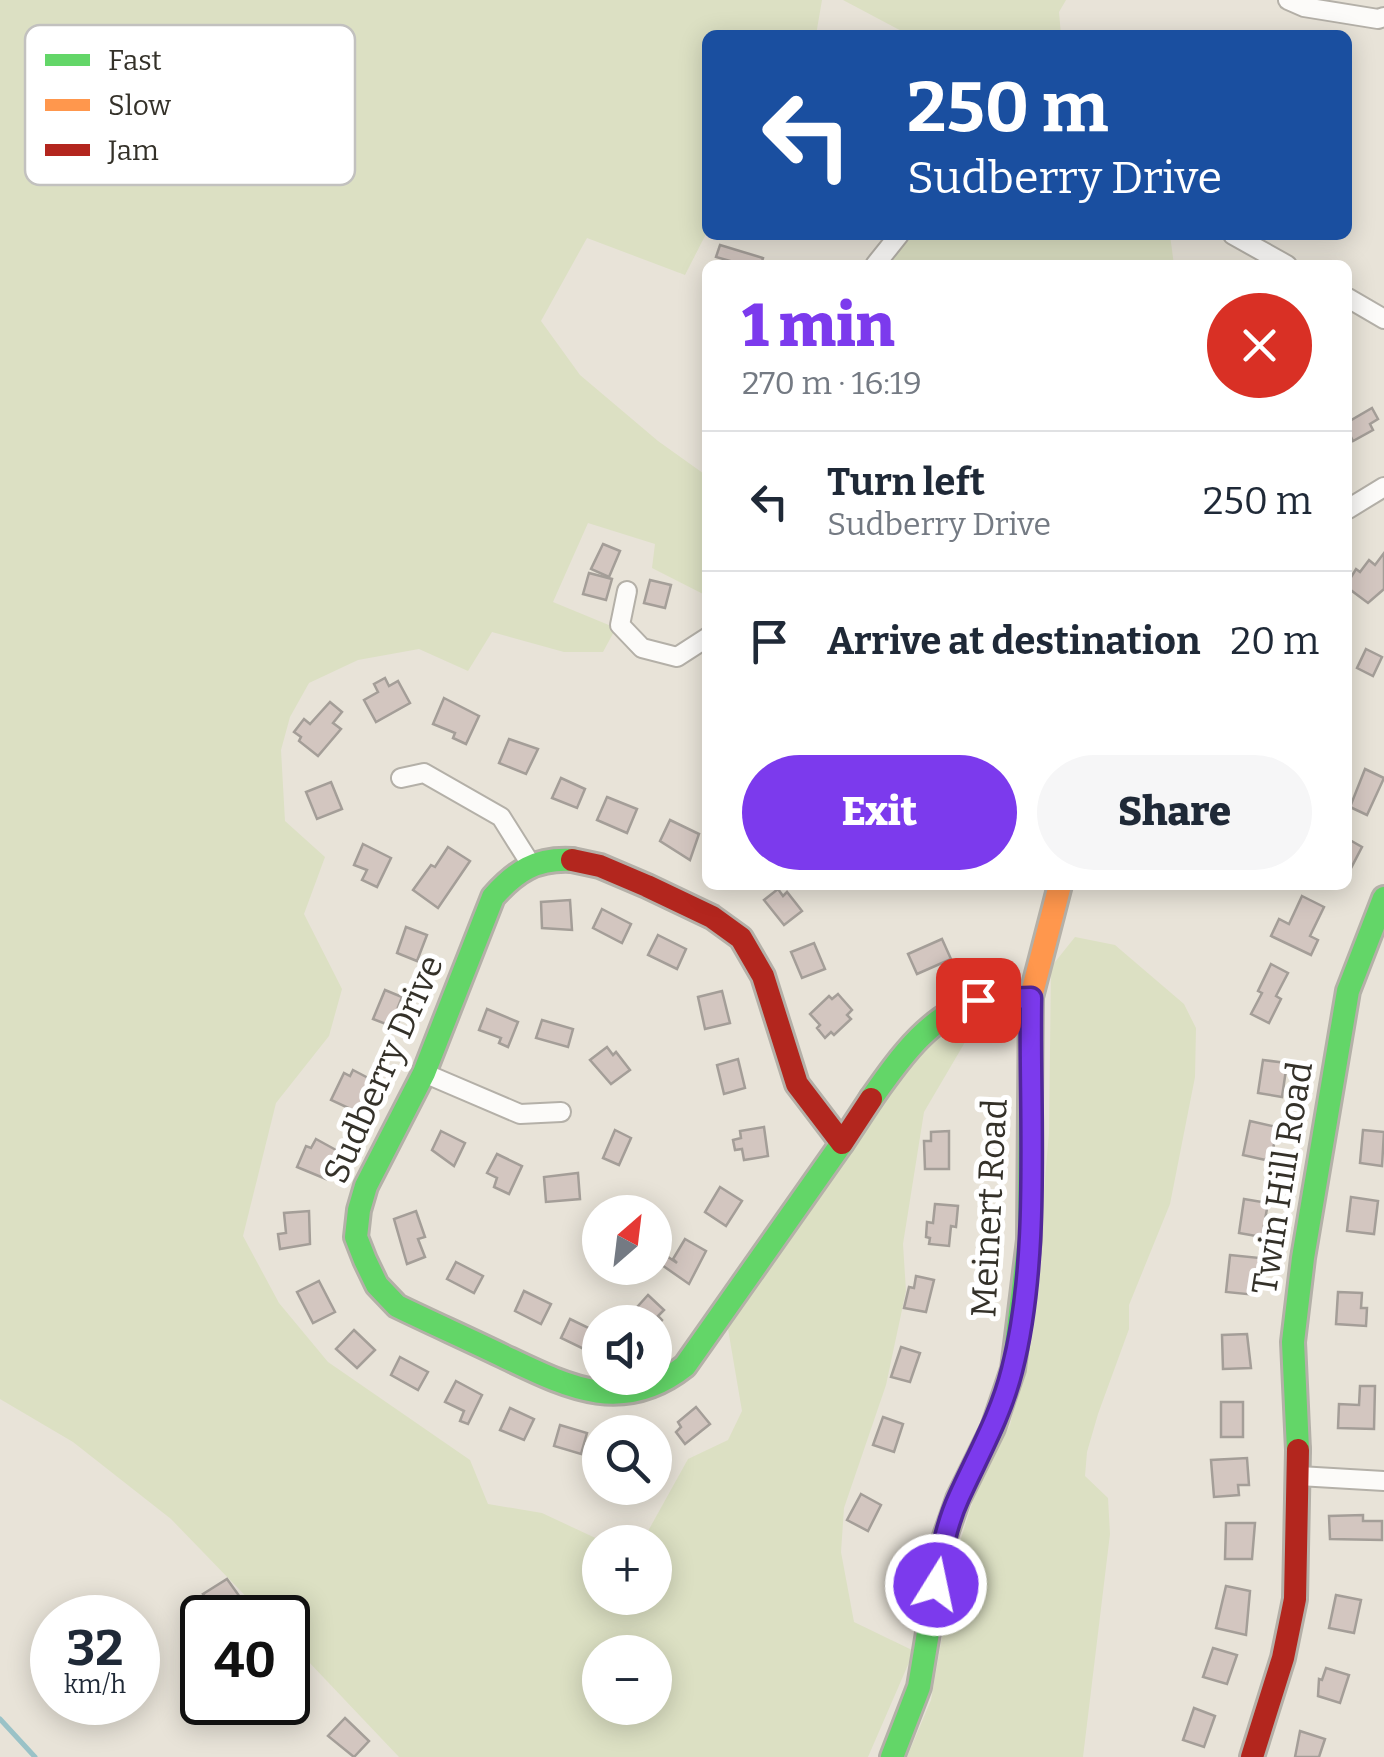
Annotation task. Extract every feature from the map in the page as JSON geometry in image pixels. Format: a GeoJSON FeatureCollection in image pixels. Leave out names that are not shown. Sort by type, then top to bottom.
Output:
{"type":"FeatureCollection","features":[{"type":"Feature","properties":{"kind":"street"},"geometry":{"type":"LineString","coordinates":[[1288,0],[1304,7],[1384,17]]}},
{"type":"Feature","properties":{"kind":"street"},"geometry":{"type":"LineString","coordinates":[[880,260],[895,240]]}},
{"type":"Feature","properties":{"kind":"street"},"geometry":{"type":"LineString","coordinates":[[1241,240],[1278,260]]}},
{"type":"Feature","properties":{"kind":"street"},"geometry":{"type":"LineString","coordinates":[[1352,300],[1384,319]]}},
{"type":"Feature","properties":{"kind":"street"},"geometry":{"type":"LineString","coordinates":[[1352,507],[1384,487]]}},
{"type":"Feature","properties":{"kind":"street"},"geometry":{"type":"LineString","coordinates":[[627,591],[620,626],[642,648],[677,657],[702,640]]}},
{"type":"Feature","properties":{"kind":"street"},"geometry":{"type":"LineString","coordinates":[[401,778],[424,773],[500,817],[530,863],[560,858],[591,861],[695,908],[746,942],[768,982],[793,1077],[814,1110],[842,1142]]}},
{"type":"Feature","properties":{"kind":"street","name":"Sudberry Drive"},"geometry":{"type":"LineString","coordinates":[[530,863],[506,878],[493,898],[424,1072],[366,1186],[356,1237],[377,1285],[397,1306],[590,1393],[618,1395],[669,1381],[685,1366],[895,1066],[940,1017],[978,1000],[1031,998]]}},
{"type":"Feature","properties":{"kind":"street","name":"Meinert Road"},"geometry":{"type":"LineString","coordinates":[[892,1757],[918,1688],[943,1542],[958,1500],[993,1428],[1013,1370],[1029,1240],[1031,998],[1059,890]]}},
{"type":"Feature","properties":{"kind":"street","name":"Twin Hill Road"},"geometry":{"type":"LineString","coordinates":[[1252,1757],[1283,1658],[1295,1599],[1299,1476],[1293,1342],[1303,1258],[1348,991],[1384,898]]}},
{"type":"Feature","properties":{"kind":"street"},"geometry":{"type":"LineString","coordinates":[[424,1072],[520,1114],[560,1112]]}},
{"type":"Feature","properties":{"kind":"street"},"geometry":{"type":"LineString","coordinates":[[1299,1476],[1384,1481]]}},
{"type":"Feature","properties":{"kind":"green space"},"geometry":{"type":"Polygon","coordinates":[[[0,0],[822,0],[817,30],[702,30],[703,240],[685,275],[587,238],[541,321],[580,375],[702,472],[702,593],[652,568],[655,544],[588,523],[553,602],[616,628],[603,652],[564,652],[492,632],[468,671],[419,649],[358,660],[309,683],[290,717],[281,750],[285,821],[325,857],[304,914],[342,989],[329,1036],[276,1103],[243,1236],[279,1303],[328,1362],[470,1460],[488,1504],[542,1513],[582,1532],[582,1615],[672,1615],[672,1525],[651,1525],[663,1505],[672,1505],[672,1488],[688,1459],[728,1440],[742,1411],[727,1323],[904,1067],[948,1019],[980,1008],[1013,1014],[1009,1036],[971,1032],[924,1112],[903,1244],[906,1291],[886,1385],[844,1508],[841,1552],[854,1622],[914,1651],[868,1757],[399,1757],[310,1663],[310,1595],[245,1595],[171,1519],[73,1442],[0,1399],[0,0]]]}},
{"type":"Feature","properties":{"kind":"green space"},"geometry":{"type":"Polygon","coordinates":[[[843,0],[1066,0],[1059,12],[1061,30],[900,30],[843,0]]]}},
{"type":"Feature","properties":{"kind":"green space"},"geometry":{"type":"Polygon","coordinates":[[[906,240],[1171,240],[1173,260],[890,260],[906,240]]]}},
{"type":"Feature","properties":{"kind":"green space"},"geometry":{"type":"Polygon","coordinates":[[[1075,937],[1115,945],[1184,1004],[1196,1028],[1195,1077],[1170,1204],[1129,1305],[1129,1329],[1087,1452],[1085,1476],[1108,1498],[1110,1534],[1083,1757],[907,1757],[931,1700],[957,1551],[975,1494],[1010,1425],[1032,1328],[1049,1133],[1051,967],[1075,937]]]}},
{"type":"Feature","properties":{"kind":"building"},"geometry":{"type":"Polygon","coordinates":[[[720,245],[763,258],[726,260],[716,257],[720,245]]]}},
{"type":"Feature","properties":{"kind":"building"},"geometry":{"type":"Polygon","coordinates":[[[1372,408],[1378,419],[1370,424],[1373,430],[1353,441],[1352,420],[1372,408]]]}},
{"type":"Feature","properties":{"kind":"building"},"geometry":{"type":"Polygon","coordinates":[[[603,544],[620,551],[609,577],[591,569],[603,544]]]}},
{"type":"Feature","properties":{"kind":"building"},"geometry":{"type":"Polygon","coordinates":[[[1384,553],[1384,589],[1368,603],[1352,591],[1352,576],[1369,560],[1375,565],[1384,553]]]}},
{"type":"Feature","properties":{"kind":"building"},"geometry":{"type":"Polygon","coordinates":[[[589,573],[612,579],[606,600],[583,594],[589,573]]]}},
{"type":"Feature","properties":{"kind":"building"},"geometry":{"type":"Polygon","coordinates":[[[650,580],[671,585],[665,608],[644,603],[650,580]]]}},
{"type":"Feature","properties":{"kind":"building"},"geometry":{"type":"Polygon","coordinates":[[[1366,649],[1382,657],[1373,676],[1357,668],[1366,649]]]}},
{"type":"Feature","properties":{"kind":"building"},"geometry":{"type":"Polygon","coordinates":[[[385,678],[389,686],[398,681],[410,703],[376,722],[364,700],[378,692],[374,684],[385,678]]]}},
{"type":"Feature","properties":{"kind":"building"},"geometry":{"type":"Polygon","coordinates":[[[444,698],[479,716],[466,744],[453,738],[455,733],[433,724],[444,698]]]}},
{"type":"Feature","properties":{"kind":"building"},"geometry":{"type":"Polygon","coordinates":[[[330,702],[342,712],[333,723],[341,729],[318,756],[294,732],[304,719],[310,724],[330,702]]]}},
{"type":"Feature","properties":{"kind":"building"},"geometry":{"type":"Polygon","coordinates":[[[509,739],[538,749],[526,774],[499,763],[509,739]]]}},
{"type":"Feature","properties":{"kind":"building"},"geometry":{"type":"Polygon","coordinates":[[[1365,769],[1384,778],[1367,815],[1352,808],[1365,769]]]}},
{"type":"Feature","properties":{"kind":"building"},"geometry":{"type":"Polygon","coordinates":[[[561,778],[585,789],[577,808],[552,798],[561,778]]]}},
{"type":"Feature","properties":{"kind":"building"},"geometry":{"type":"Polygon","coordinates":[[[331,782],[342,809],[317,819],[306,792],[331,782]]]}},
{"type":"Feature","properties":{"kind":"building"},"geometry":{"type":"Polygon","coordinates":[[[607,797],[637,809],[627,833],[597,820],[607,797]]]}},
{"type":"Feature","properties":{"kind":"building"},"geometry":{"type":"Polygon","coordinates":[[[670,820],[699,834],[690,860],[660,841],[670,820]]]}},
{"type":"Feature","properties":{"kind":"building"},"geometry":{"type":"Polygon","coordinates":[[[1352,841],[1362,847],[1352,866],[1352,841]]]}},
{"type":"Feature","properties":{"kind":"building"},"geometry":{"type":"Polygon","coordinates":[[[363,844],[391,858],[377,887],[362,880],[367,870],[354,865],[363,844]]]}},
{"type":"Feature","properties":{"kind":"building"},"geometry":{"type":"Polygon","coordinates":[[[448,847],[470,861],[438,908],[413,890],[448,847]]]}},
{"type":"Feature","properties":{"kind":"building"},"geometry":{"type":"Polygon","coordinates":[[[777,890],[783,896],[787,892],[802,911],[784,925],[764,900],[777,890]]]}},
{"type":"Feature","properties":{"kind":"building"},"geometry":{"type":"Polygon","coordinates":[[[1302,896],[1324,907],[1310,936],[1318,940],[1311,955],[1271,936],[1279,919],[1289,924],[1302,896]]]}},
{"type":"Feature","properties":{"kind":"building"},"geometry":{"type":"Polygon","coordinates":[[[570,900],[572,930],[542,928],[541,902],[570,900]]]}},
{"type":"Feature","properties":{"kind":"building"},"geometry":{"type":"Polygon","coordinates":[[[602,909],[631,924],[622,943],[593,928],[602,909]]]}},
{"type":"Feature","properties":{"kind":"building"},"geometry":{"type":"Polygon","coordinates":[[[406,927],[427,935],[417,961],[397,953],[406,927]]]}},
{"type":"Feature","properties":{"kind":"building"},"geometry":{"type":"Polygon","coordinates":[[[658,935],[686,949],[677,969],[648,955],[658,935]]]}},
{"type":"Feature","properties":{"kind":"building"},"geometry":{"type":"Polygon","coordinates":[[[942,939],[951,959],[917,974],[908,954],[942,939]]]}},
{"type":"Feature","properties":{"kind":"building"},"geometry":{"type":"Polygon","coordinates":[[[814,943],[825,969],[802,978],[791,952],[814,943]]]}},
{"type":"Feature","properties":{"kind":"building"},"geometry":{"type":"Polygon","coordinates":[[[1271,964],[1288,973],[1276,996],[1281,999],[1269,1023],[1251,1014],[1271,964]]]}},
{"type":"Feature","properties":{"kind":"building"},"geometry":{"type":"Polygon","coordinates":[[[385,990],[402,997],[398,1007],[404,1009],[396,1028],[373,1019],[385,990]]]}},
{"type":"Feature","properties":{"kind":"building"},"geometry":{"type":"Polygon","coordinates":[[[722,991],[730,1023],[705,1029],[698,997],[722,991]]]}},
{"type":"Feature","properties":{"kind":"building"},"geometry":{"type":"Polygon","coordinates":[[[838,994],[852,1010],[847,1015],[851,1019],[825,1038],[810,1014],[829,996],[832,999],[838,994]]]}},
{"type":"Feature","properties":{"kind":"building"},"geometry":{"type":"Polygon","coordinates":[[[487,1009],[518,1022],[508,1047],[499,1043],[501,1038],[479,1030],[487,1009]]]}},
{"type":"Feature","properties":{"kind":"building"},"geometry":{"type":"Polygon","coordinates":[[[542,1020],[573,1029],[568,1047],[536,1038],[542,1020]]]}},
{"type":"Feature","properties":{"kind":"building"},"geometry":{"type":"Polygon","coordinates":[[[607,1047],[630,1070],[611,1084],[590,1060],[607,1047]]]}},
{"type":"Feature","properties":{"kind":"building"},"geometry":{"type":"Polygon","coordinates":[[[738,1059],[745,1088],[724,1094],[717,1065],[738,1059]]]}},
{"type":"Feature","properties":{"kind":"building"},"geometry":{"type":"Polygon","coordinates":[[[1263,1060],[1287,1063],[1282,1097],[1258,1093],[1263,1060]]]}},
{"type":"Feature","properties":{"kind":"building"},"geometry":{"type":"Polygon","coordinates":[[[353,1070],[372,1080],[357,1112],[331,1100],[344,1073],[350,1076],[353,1070]]]}},
{"type":"Feature","properties":{"kind":"building"},"geometry":{"type":"Polygon","coordinates":[[[1250,1121],[1285,1129],[1282,1141],[1275,1140],[1270,1161],[1243,1155],[1250,1121]]]}},
{"type":"Feature","properties":{"kind":"building"},"geometry":{"type":"Polygon","coordinates":[[[764,1127],[768,1156],[744,1160],[742,1149],[735,1150],[733,1140],[741,1138],[740,1131],[764,1127]]]}},
{"type":"Feature","properties":{"kind":"building"},"geometry":{"type":"Polygon","coordinates":[[[615,1130],[631,1138],[619,1165],[603,1158],[615,1130]]]}},
{"type":"Feature","properties":{"kind":"building"},"geometry":{"type":"Polygon","coordinates":[[[1363,1130],[1384,1132],[1382,1166],[1360,1163],[1363,1130]]]}},
{"type":"Feature","properties":{"kind":"building"},"geometry":{"type":"Polygon","coordinates":[[[441,1131],[465,1143],[454,1166],[432,1150],[441,1131]]]}},
{"type":"Feature","properties":{"kind":"building"},"geometry":{"type":"Polygon","coordinates":[[[949,1131],[949,1169],[925,1169],[924,1141],[931,1141],[931,1132],[949,1131]]]}},
{"type":"Feature","properties":{"kind":"building"},"geometry":{"type":"Polygon","coordinates":[[[316,1139],[336,1150],[326,1179],[297,1167],[306,1146],[311,1148],[316,1139]]]}},
{"type":"Feature","properties":{"kind":"building"},"geometry":{"type":"Polygon","coordinates":[[[497,1154],[522,1166],[509,1194],[494,1187],[497,1178],[487,1173],[497,1154]]]}},
{"type":"Feature","properties":{"kind":"building"},"geometry":{"type":"Polygon","coordinates":[[[578,1173],[580,1199],[546,1202],[544,1177],[578,1173]]]}},
{"type":"Feature","properties":{"kind":"building"},"geometry":{"type":"Polygon","coordinates":[[[720,1187],[742,1201],[726,1226],[705,1212],[720,1187]]]}},
{"type":"Feature","properties":{"kind":"building"},"geometry":{"type":"Polygon","coordinates":[[[1351,1197],[1378,1201],[1374,1234],[1347,1231],[1351,1197]]]}},
{"type":"Feature","properties":{"kind":"building"},"geometry":{"type":"Polygon","coordinates":[[[1244,1199],[1268,1203],[1262,1237],[1239,1233],[1244,1199]]]}},
{"type":"Feature","properties":{"kind":"building"},"geometry":{"type":"Polygon","coordinates":[[[935,1204],[958,1206],[949,1246],[929,1244],[930,1238],[926,1237],[927,1222],[933,1223],[935,1204]]]}},
{"type":"Feature","properties":{"kind":"building"},"geometry":{"type":"Polygon","coordinates":[[[309,1211],[310,1244],[280,1249],[278,1234],[286,1233],[284,1213],[309,1211]]]}},
{"type":"Feature","properties":{"kind":"building"},"geometry":{"type":"Polygon","coordinates":[[[416,1211],[425,1237],[418,1239],[425,1257],[407,1264],[394,1219],[416,1211]]]}},
{"type":"Feature","properties":{"kind":"building"},"geometry":{"type":"Polygon","coordinates":[[[685,1239],[706,1251],[689,1284],[672,1272],[672,1260],[677,1263],[673,1259],[685,1239]]]}},
{"type":"Feature","properties":{"kind":"building"},"geometry":{"type":"Polygon","coordinates":[[[1230,1255],[1260,1258],[1256,1295],[1226,1292],[1230,1255]]]}},
{"type":"Feature","properties":{"kind":"building"},"geometry":{"type":"Polygon","coordinates":[[[456,1262],[483,1276],[474,1293],[447,1279],[456,1262]]]}},
{"type":"Feature","properties":{"kind":"building"},"geometry":{"type":"Polygon","coordinates":[[[916,1276],[934,1280],[926,1312],[904,1308],[916,1276]]]}},
{"type":"Feature","properties":{"kind":"building"},"geometry":{"type":"Polygon","coordinates":[[[319,1281],[335,1312],[313,1323],[297,1292],[319,1281]]]}},
{"type":"Feature","properties":{"kind":"building"},"geometry":{"type":"Polygon","coordinates":[[[524,1291],[551,1304],[541,1324],[515,1311],[524,1291]]]}},
{"type":"Feature","properties":{"kind":"building"},"geometry":{"type":"Polygon","coordinates":[[[1338,1292],[1362,1293],[1361,1308],[1367,1308],[1366,1326],[1336,1324],[1338,1292]]]}},
{"type":"Feature","properties":{"kind":"building"},"geometry":{"type":"Polygon","coordinates":[[[648,1295],[659,1305],[639,1305],[648,1295]]]}},
{"type":"Feature","properties":{"kind":"building"},"geometry":{"type":"Polygon","coordinates":[[[570,1319],[582,1325],[582,1348],[561,1338],[570,1319]]]}},
{"type":"Feature","properties":{"kind":"building"},"geometry":{"type":"Polygon","coordinates":[[[354,1330],[375,1350],[357,1368],[336,1349],[354,1330]]]}},
{"type":"Feature","properties":{"kind":"building"},"geometry":{"type":"Polygon","coordinates":[[[1247,1334],[1251,1368],[1223,1369],[1222,1335],[1247,1334]]]}},
{"type":"Feature","properties":{"kind":"building"},"geometry":{"type":"Polygon","coordinates":[[[901,1347],[920,1353],[910,1382],[891,1377],[901,1347]]]}},
{"type":"Feature","properties":{"kind":"building"},"geometry":{"type":"Polygon","coordinates":[[[400,1357],[428,1372],[418,1390],[391,1375],[400,1357]]]}},
{"type":"Feature","properties":{"kind":"building"},"geometry":{"type":"Polygon","coordinates":[[[456,1381],[482,1395],[468,1424],[460,1421],[464,1411],[445,1402],[456,1381]]]}},
{"type":"Feature","properties":{"kind":"building"},"geometry":{"type":"Polygon","coordinates":[[[1360,1386],[1375,1386],[1374,1429],[1338,1428],[1339,1404],[1359,1405],[1360,1386]]]}},
{"type":"Feature","properties":{"kind":"building"},"geometry":{"type":"Polygon","coordinates":[[[1221,1402],[1243,1402],[1243,1437],[1221,1437],[1221,1402]]]}},
{"type":"Feature","properties":{"kind":"building"},"geometry":{"type":"Polygon","coordinates":[[[696,1407],[710,1424],[685,1444],[676,1432],[681,1427],[678,1422],[696,1407]]]}},
{"type":"Feature","properties":{"kind":"building"},"geometry":{"type":"Polygon","coordinates":[[[510,1408],[534,1419],[524,1440],[500,1430],[510,1408]]]}},
{"type":"Feature","properties":{"kind":"building"},"geometry":{"type":"Polygon","coordinates":[[[883,1417],[903,1424],[894,1452],[873,1445],[883,1417]]]}},
{"type":"Feature","properties":{"kind":"building"},"geometry":{"type":"Polygon","coordinates":[[[560,1425],[582,1432],[581,1454],[554,1446],[560,1425]]]}},
{"type":"Feature","properties":{"kind":"building"},"geometry":{"type":"Polygon","coordinates":[[[1247,1458],[1249,1485],[1238,1485],[1239,1495],[1214,1497],[1211,1460],[1247,1458]]]}},
{"type":"Feature","properties":{"kind":"building"},"geometry":{"type":"Polygon","coordinates":[[[861,1494],[881,1505],[868,1531],[847,1520],[861,1494]]]}},
{"type":"Feature","properties":{"kind":"building"},"geometry":{"type":"Polygon","coordinates":[[[1363,1515],[1363,1521],[1382,1521],[1382,1540],[1330,1539],[1329,1516],[1363,1515]]]}},
{"type":"Feature","properties":{"kind":"building"},"geometry":{"type":"Polygon","coordinates":[[[1226,1523],[1255,1523],[1252,1559],[1225,1559],[1226,1523]]]}},
{"type":"Feature","properties":{"kind":"building"},"geometry":{"type":"Polygon","coordinates":[[[227,1579],[238,1595],[204,1595],[227,1579]]]}},
{"type":"Feature","properties":{"kind":"building"},"geometry":{"type":"Polygon","coordinates":[[[1226,1586],[1250,1591],[1246,1635],[1216,1628],[1226,1586]]]}},
{"type":"Feature","properties":{"kind":"building"},"geometry":{"type":"Polygon","coordinates":[[[1336,1595],[1361,1600],[1354,1633],[1329,1628],[1336,1595]]]}},
{"type":"Feature","properties":{"kind":"building"},"geometry":{"type":"Polygon","coordinates":[[[1213,1648],[1237,1655],[1227,1684],[1203,1677],[1213,1648]]]}},
{"type":"Feature","properties":{"kind":"building"},"geometry":{"type":"Polygon","coordinates":[[[1326,1668],[1349,1675],[1340,1703],[1318,1696],[1319,1679],[1322,1680],[1326,1668]]]}},
{"type":"Feature","properties":{"kind":"building"},"geometry":{"type":"Polygon","coordinates":[[[1194,1708],[1215,1716],[1204,1747],[1183,1740],[1194,1708]]]}},
{"type":"Feature","properties":{"kind":"building"},"geometry":{"type":"Polygon","coordinates":[[[345,1718],[369,1741],[354,1757],[328,1736],[345,1718]]]}},
{"type":"Feature","properties":{"kind":"building"},"geometry":{"type":"Polygon","coordinates":[[[1300,1731],[1325,1739],[1319,1757],[1295,1757],[1300,1731]]]}},
{"type":"Feature","properties":{"kind":"waterway"},"geometry":{"type":"LineString","coordinates":[[0,1719],[35,1757]]}},
{"type":"Feature","properties":{"kind":"traffic: fast"},"geometry":{"type":"LineString","coordinates":[[572,860],[548,861],[528,868],[493,897],[424,1073],[366,1186],[356,1237],[377,1285],[397,1306],[572,1386],[616,1393],[639,1390],[685,1366],[842,1143]]}},
{"type":"Feature","properties":{"kind":"traffic: fast"},"geometry":{"type":"LineString","coordinates":[[1298,1450],[1293,1342],[1303,1258],[1348,991],[1384,898]]}},
{"type":"Feature","properties":{"kind":"traffic: fast"},"geometry":{"type":"LineString","coordinates":[[871,1099],[918,1039],[948,1014],[983,1000],[1031,997]]}},
{"type":"Feature","properties":{"kind":"traffic: fast"},"geometry":{"type":"LineString","coordinates":[[892,1757],[919,1687],[943,1542],[958,1499],[993,1428],[1013,1369],[1029,1240],[1030,1104]]}},
{"type":"Feature","properties":{"kind":"traffic: slow"},"geometry":{"type":"LineString","coordinates":[[1030,1104],[1031,997],[1059,890]]}},
{"type":"Feature","properties":{"kind":"traffic: jam"},"geometry":{"type":"LineString","coordinates":[[572,860],[600,866],[647,886],[712,917],[741,938],[763,976],[797,1084],[842,1143],[871,1099]]}},
{"type":"Feature","properties":{"kind":"traffic: jam"},"geometry":{"type":"LineString","coordinates":[[1252,1757],[1283,1658],[1295,1599],[1298,1450]]}},
{"type":"Feature","properties":{"kind":"route"},"geometry":{"type":"LineString","coordinates":[[936,1585],[943,1542],[958,1500],[993,1428],[1013,1370],[1029,1240],[1031,998],[978,1000]]}}]}
